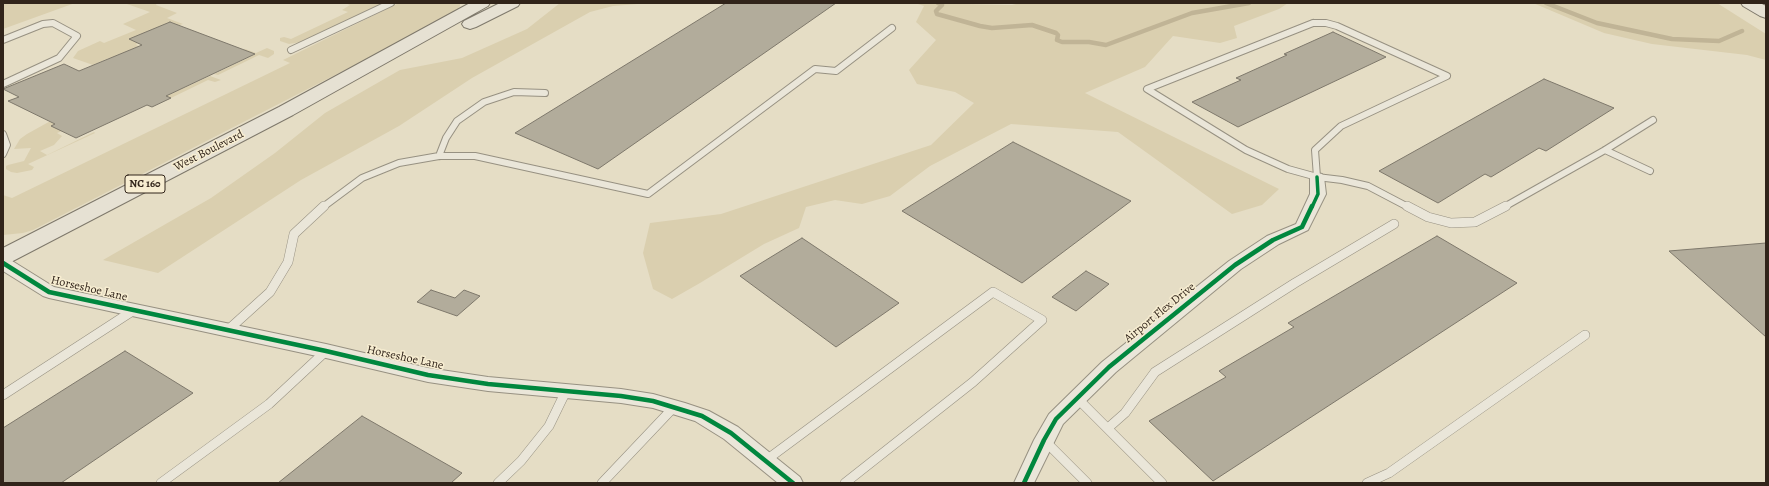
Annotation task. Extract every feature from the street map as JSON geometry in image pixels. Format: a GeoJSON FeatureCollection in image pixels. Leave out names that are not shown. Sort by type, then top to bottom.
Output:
{"type":"FeatureCollection","features":[{"type":"Feature","properties":{"kind":"main road","name":"West Boulevard"},"geometry":{"type":"LineString","coordinates":[[286,111],[482,3]]}},
{"type":"Feature","properties":{"kind":"main road","name":"West Boulevard"},"geometry":{"type":"LineString","coordinates":[[3,257],[286,111],[512,3]]}},
{"type":"Feature","properties":{"kind":"main road"},"geometry":{"type":"LineString","coordinates":[[1749,3],[1766,13]]}},
{"type":"Feature","properties":{"kind":"street","name":"Airport Flex Drive"},"geometry":{"type":"LineString","coordinates":[[1024,483],[1044,440],[1056,419],[1109,367],[1235,264],[1273,240],[1302,227],[1318,194],[1317,177]]}},
{"type":"Feature","properties":{"kind":"street","name":"Horseshoe Lane"},"geometry":{"type":"LineString","coordinates":[[3,264],[49,292],[326,351],[428,375],[488,384],[621,396],[653,401],[702,416],[731,433],[793,483]]}},
{"type":"Feature","properties":{"kind":"lane"},"geometry":{"type":"LineString","coordinates":[[292,50],[391,3]]}},
{"type":"Feature","properties":{"kind":"lane"},"geometry":{"type":"LineString","coordinates":[[3,40],[43,24],[53,23],[77,36],[58,58],[3,84]]}},
{"type":"Feature","properties":{"kind":"lane"},"geometry":{"type":"LineString","coordinates":[[1317,177],[1315,150],[1340,126],[1447,76],[1337,26],[1326,23],[1313,23],[1147,89],[1246,150],[1288,169],[1317,177],[1342,180],[1368,186],[1428,217],[1451,223],[1475,222],[1531,193],[1653,120]]}},
{"type":"Feature","properties":{"kind":"lane"},"geometry":{"type":"LineString","coordinates":[[228,330],[270,292],[288,262],[294,234],[322,207],[362,178],[399,163],[439,156],[475,156],[648,194],[815,69],[836,72],[892,28]]}},
{"type":"Feature","properties":{"kind":"lane"},"geometry":{"type":"LineString","coordinates":[[439,156],[446,138],[457,121],[484,102],[514,92],[545,93]]}},
{"type":"Feature","properties":{"kind":"lane"},"geometry":{"type":"LineString","coordinates":[[3,134],[7,145],[3,154]]}},
{"type":"Feature","properties":{"kind":"lane"},"geometry":{"type":"LineString","coordinates":[[1605,150],[1650,171]]}},
{"type":"Feature","properties":{"kind":"lane"},"geometry":{"type":"LineString","coordinates":[[1108,428],[1125,413],[1155,372],[1295,283],[1394,224]]}},
{"type":"Feature","properties":{"kind":"lane"},"geometry":{"type":"LineString","coordinates":[[765,461],[993,292],[1042,320],[973,382],[845,483]]}},
{"type":"Feature","properties":{"kind":"lane"},"geometry":{"type":"LineString","coordinates":[[3,395],[134,310]]}},
{"type":"Feature","properties":{"kind":"lane"},"geometry":{"type":"LineString","coordinates":[[1367,483],[1389,473],[1585,335]]}},
{"type":"Feature","properties":{"kind":"lane"},"geometry":{"type":"LineString","coordinates":[[161,483],[269,404],[326,351]]}},
{"type":"Feature","properties":{"kind":"lane"},"geometry":{"type":"LineString","coordinates":[[498,483],[521,461],[549,426],[566,391]]}},
{"type":"Feature","properties":{"kind":"lane"},"geometry":{"type":"LineString","coordinates":[[1078,398],[1162,483]]}},
{"type":"Feature","properties":{"kind":"lane"},"geometry":{"type":"LineString","coordinates":[[602,483],[674,407]]}},
{"type":"Feature","properties":{"kind":"lane"},"geometry":{"type":"LineString","coordinates":[[1044,440],[1087,483]]}},
{"type":"Feature","properties":{"kind":"shaded area"},"geometry":{"type":"Polygon","coordinates":[[[3,3],[75,3],[3,29],[3,3]]]}},
{"type":"Feature","properties":{"kind":"shaded area"},"geometry":{"type":"Polygon","coordinates":[[[124,3],[157,3],[156,5],[177,13],[167,18],[183,24],[129,39],[138,43],[136,45],[150,50],[121,63],[109,58],[93,65],[73,58],[78,51],[100,41],[104,43],[136,30],[123,24],[150,12],[124,3]]]}},
{"type":"Feature","properties":{"kind":"shaded area"},"geometry":{"type":"Polygon","coordinates":[[[345,3],[383,3],[301,42],[289,44],[280,41],[280,38],[284,37],[291,39],[348,12],[342,10],[350,5],[345,3]]]}},
{"type":"Feature","properties":{"kind":"shaded area"},"geometry":{"type":"Polygon","coordinates":[[[399,3],[460,3],[460,6],[454,14],[33,230],[23,233],[3,235],[3,195],[12,198],[290,63],[283,60],[399,3]]]}},
{"type":"Feature","properties":{"kind":"shaded area"},"geometry":{"type":"Polygon","coordinates":[[[560,3],[650,3],[613,6],[590,12],[472,78],[399,126],[301,180],[158,273],[103,260],[211,198],[275,153],[325,113],[400,70],[462,58],[527,29],[560,3]]]}},
{"type":"Feature","properties":{"kind":"shaded area"},"geometry":{"type":"Polygon","coordinates":[[[915,3],[1012,5],[1020,3],[1288,3],[1279,9],[1234,26],[1237,38],[1220,43],[1173,36],[1145,67],[1085,93],[1279,189],[1262,205],[1232,214],[1118,132],[1011,124],[930,166],[890,196],[862,204],[835,200],[806,207],[799,228],[764,244],[672,299],[653,289],[643,253],[650,223],[721,214],[931,145],[974,103],[955,92],[917,84],[909,70],[936,40],[916,22],[924,6],[915,3]]]}},
{"type":"Feature","properties":{"kind":"shaded area"},"geometry":{"type":"Polygon","coordinates":[[[1533,3],[1717,3],[1766,34],[1766,60],[1747,55],[1652,44],[1604,33],[1533,3]]]}},
{"type":"Feature","properties":{"kind":"shaded area"},"geometry":{"type":"Polygon","coordinates":[[[267,48],[274,51],[274,54],[268,58],[259,55],[218,75],[214,74],[254,55],[242,50],[245,49],[256,53],[267,48]]]}},
{"type":"Feature","properties":{"kind":"shaded area"},"geometry":{"type":"Polygon","coordinates":[[[210,76],[221,80],[215,82],[208,80],[171,98],[166,96],[210,76]]]}},
{"type":"Feature","properties":{"kind":"shaded area"},"geometry":{"type":"Polygon","coordinates":[[[54,119],[62,131],[57,133],[62,136],[54,145],[40,151],[47,155],[94,132],[95,133],[28,164],[34,167],[32,170],[17,173],[6,169],[6,166],[8,165],[24,161],[31,148],[14,149],[20,139],[54,119]]]}},
{"type":"Feature","properties":{"kind":"building"},"geometry":{"type":"Polygon","coordinates":[[[726,3],[836,3],[598,169],[515,133],[726,3]]]}},
{"type":"Feature","properties":{"kind":"building"},"geometry":{"type":"Polygon","coordinates":[[[170,22],[255,54],[166,96],[171,98],[152,107],[147,105],[76,138],[51,126],[55,124],[8,101],[19,97],[3,89],[64,64],[79,71],[142,45],[129,39],[170,22]]]}},
{"type":"Feature","properties":{"kind":"building"},"geometry":{"type":"Polygon","coordinates":[[[1333,32],[1386,57],[1238,127],[1192,102],[1241,80],[1236,78],[1287,55],[1284,54],[1333,32]]]}},
{"type":"Feature","properties":{"kind":"building"},"geometry":{"type":"Polygon","coordinates":[[[1544,79],[1614,108],[1546,151],[1539,148],[1491,177],[1485,174],[1438,203],[1379,171],[1544,79]]]}},
{"type":"Feature","properties":{"kind":"building"},"geometry":{"type":"Polygon","coordinates":[[[1013,142],[1131,201],[1022,283],[902,211],[1013,142]]]}},
{"type":"Feature","properties":{"kind":"building"},"geometry":{"type":"Polygon","coordinates":[[[1437,236],[1517,283],[1213,481],[1149,421],[1226,377],[1219,371],[1294,327],[1288,323],[1437,236]]]}},
{"type":"Feature","properties":{"kind":"building"},"geometry":{"type":"Polygon","coordinates":[[[802,238],[899,303],[836,347],[740,276],[802,238]]]}},
{"type":"Feature","properties":{"kind":"building"},"geometry":{"type":"Polygon","coordinates":[[[1766,243],[1766,337],[1669,251],[1766,243]]]}},
{"type":"Feature","properties":{"kind":"building"},"geometry":{"type":"Polygon","coordinates":[[[1086,271],[1109,284],[1076,311],[1052,297],[1086,271]]]}},
{"type":"Feature","properties":{"kind":"building"},"geometry":{"type":"Polygon","coordinates":[[[431,290],[455,298],[464,290],[480,296],[457,316],[417,302],[431,290]]]}},
{"type":"Feature","properties":{"kind":"building"},"geometry":{"type":"Polygon","coordinates":[[[125,351],[193,393],[61,483],[3,483],[3,428],[125,351]]]}},
{"type":"Feature","properties":{"kind":"building"},"geometry":{"type":"Polygon","coordinates":[[[362,416],[462,473],[451,483],[278,483],[362,416]]]}},
{"type":"Feature","properties":{"kind":"waterway"},"geometry":{"type":"LineString","coordinates":[[938,3],[942,5],[936,11],[937,14],[980,26],[992,28],[1032,25],[1056,33],[1058,35],[1057,40],[1062,42],[1089,42],[1106,45],[1192,13],[1249,3]]}},
{"type":"Feature","properties":{"kind":"waterway"},"geometry":{"type":"LineString","coordinates":[[1546,3],[1597,23],[1672,39],[1719,41],[1742,31]]}},
{"type":"Feature","properties":{"kind":"cycle path"},"geometry":{"type":"LineString","coordinates":[[1024,483],[1044,440],[1056,419],[1109,367],[1235,265],[1273,240],[1302,227],[1318,194],[1317,177]]}},
{"type":"Feature","properties":{"kind":"cycle path"},"geometry":{"type":"LineString","coordinates":[[3,263],[49,292],[326,351],[428,375],[488,384],[621,396],[653,401],[702,416],[731,433],[793,483]]}}]}
